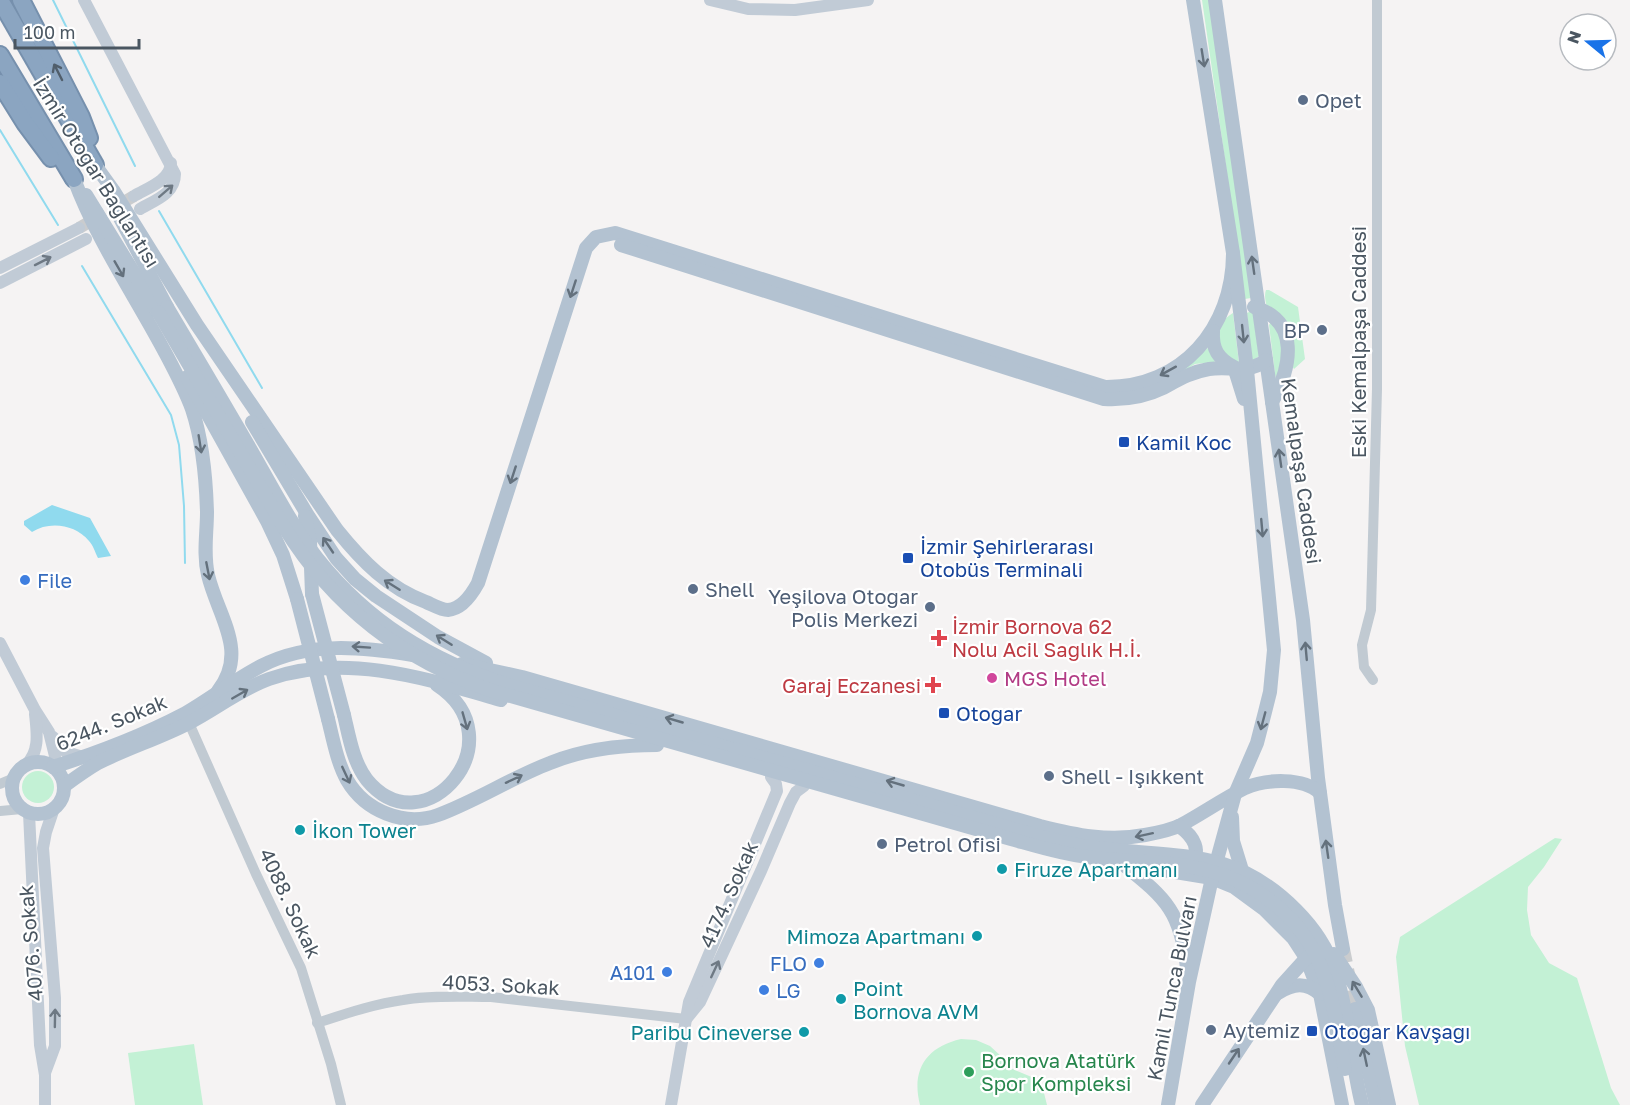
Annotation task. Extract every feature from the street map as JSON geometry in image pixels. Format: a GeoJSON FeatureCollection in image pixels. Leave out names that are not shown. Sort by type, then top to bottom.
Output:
{"type":"FeatureCollection","features":[{"type":"Feature","properties":{"kind":"highway"},"geometry":{"type":"LineString","coordinates":[[0,0],[24,26],[81,117],[95,165]]}},
{"type":"Feature","properties":{"kind":"highway"},"geometry":{"type":"LineString","coordinates":[[21,0],[24,26]]}},
{"type":"Feature","properties":{"kind":"highway","name":"İzmir Otogar Bağlantısı"},"geometry":{"type":"LineString","coordinates":[[0,55],[74,179]]}},
{"type":"Feature","properties":{"kind":"highway"},"geometry":{"type":"LineString","coordinates":[[0,83],[40,144],[55,163],[74,179]]}},
{"type":"Feature","properties":{"kind":"main road"},"geometry":{"type":"LineString","coordinates":[[84,0],[175,174],[174,186],[140,209]]}},
{"type":"Feature","properties":{"kind":"main road"},"geometry":{"type":"LineString","coordinates":[[710,0],[748,9],[795,10],[868,0]]}},
{"type":"Feature","properties":{"kind":"main road"},"geometry":{"type":"LineString","coordinates":[[1194,0],[1240,306],[1240,368],[1253,427],[1274,650],[1271,685],[1257,743],[1235,794],[1212,878]]}},
{"type":"Feature","properties":{"kind":"main road","name":"Kemalpaşa Caddesi"},"geometry":{"type":"LineString","coordinates":[[1215,0],[1303,620],[1320,793],[1343,949]]}},
{"type":"Feature","properties":{"kind":"main road"},"geometry":{"type":"LineString","coordinates":[[134,196],[162,179],[170,171],[171,164]]}},
{"type":"Feature","properties":{"kind":"main road"},"geometry":{"type":"LineString","coordinates":[[95,165],[197,325],[300,479],[352,549],[387,582],[422,601],[445,610],[466,601],[478,583],[586,248],[596,237],[615,233],[1105,387],[1138,384],[1166,373],[1193,354],[1225,313],[1240,306],[1260,309],[1269,313],[1280,323],[1287,336],[1287,369],[1272,402]]}},
{"type":"Feature","properties":{"kind":"main road"},"geometry":{"type":"LineString","coordinates":[[95,165],[157,312],[196,421],[207,513],[205,547],[207,570],[232,649],[231,669],[215,695]]}},
{"type":"Feature","properties":{"kind":"main road","name":"İzmir Otogar Bağlantısı"},"geometry":{"type":"LineString","coordinates":[[74,179],[96,208],[157,312]]}},
{"type":"Feature","properties":{"kind":"main road"},"geometry":{"type":"LineString","coordinates":[[0,268],[78,228]]}},
{"type":"Feature","properties":{"kind":"main road"},"geometry":{"type":"LineString","coordinates":[[596,237],[1104,399],[1144,395],[1194,372],[1255,368],[1266,360]]}},
{"type":"Feature","properties":{"kind":"main road"},"geometry":{"type":"LineString","coordinates":[[0,283],[86,239]]}},
{"type":"Feature","properties":{"kind":"main road"},"geometry":{"type":"LineString","coordinates":[[1233,253],[1231,278],[1215,326],[1212,343],[1224,362],[1240,368]]}},
{"type":"Feature","properties":{"kind":"main road"},"geometry":{"type":"LineString","coordinates":[[157,312],[164,338],[267,521],[283,555],[297,599],[336,752],[351,785],[371,806],[401,818],[417,819],[437,815],[537,768],[578,753],[623,745],[657,745]]}},
{"type":"Feature","properties":{"kind":"main road"},"geometry":{"type":"LineString","coordinates":[[157,312],[317,558],[364,607],[395,632],[429,653],[466,670],[508,685],[1047,839],[1096,848],[1200,858],[1234,867],[1259,879],[1285,899],[1314,929],[1341,964],[1368,1010],[1389,1105]]}},
{"type":"Feature","properties":{"kind":"main road"},"geometry":{"type":"LineString","coordinates":[[157,312],[294,543],[319,577],[340,599],[391,642],[441,671],[493,691],[990,833],[1084,857],[1209,871],[1254,889],[1277,906],[1299,928],[1310,944],[1324,973],[1353,1105]]}},
{"type":"Feature","properties":{"kind":"main road"},"geometry":{"type":"LineString","coordinates":[[197,325],[302,506],[345,568],[371,593],[466,654],[522,677]]}},
{"type":"Feature","properties":{"kind":"main road"},"geometry":{"type":"LineString","coordinates":[[302,506],[309,537],[312,594],[358,763],[366,778],[375,787],[403,801],[417,801],[437,796],[460,773],[468,750],[469,736],[466,720],[458,701],[428,679]]}},
{"type":"Feature","properties":{"kind":"main road"},"geometry":{"type":"LineString","coordinates":[[0,643],[49,732],[66,752],[83,757]]}},
{"type":"Feature","properties":{"kind":"main road"},"geometry":{"type":"LineString","coordinates":[[187,718],[215,695],[268,662],[330,647],[357,647],[399,652],[522,677],[1079,836],[1104,839],[1123,838],[1179,826],[1250,787],[1287,781],[1306,783],[1320,793]]}},
{"type":"Feature","properties":{"kind":"main road"},"geometry":{"type":"LineString","coordinates":[[187,718],[258,683],[289,673],[317,669],[403,673],[1056,856],[1212,878],[1239,890],[1264,909],[1306,953],[1320,994],[1342,1105]]}},
{"type":"Feature","properties":{"kind":"main road"},"geometry":{"type":"LineString","coordinates":[[26,765],[39,762],[52,767],[62,778],[63,794],[54,808],[38,814],[26,811],[13,794],[14,778],[36,752],[35,710]]}},
{"type":"Feature","properties":{"kind":"main road","name":"6244. Sokak"},"geometry":{"type":"LineString","coordinates":[[52,767],[187,718]]}},
{"type":"Feature","properties":{"kind":"main road","name":"6244. Sokak"},"geometry":{"type":"LineString","coordinates":[[64,786],[98,763],[187,718]]}},
{"type":"Feature","properties":{"kind":"main road"},"geometry":{"type":"LineString","coordinates":[[49,732],[55,756],[52,767]]}},
{"type":"Feature","properties":{"kind":"main road","name":"4174. Sokak"},"geometry":{"type":"LineString","coordinates":[[671,1105],[673,1083],[691,995],[777,791],[776,784],[771,777]]}},
{"type":"Feature","properties":{"kind":"main road","name":"4174. Sokak"},"geometry":{"type":"LineString","coordinates":[[686,1019],[700,1002],[790,803],[796,792],[804,786]]}},
{"type":"Feature","properties":{"kind":"main road"},"geometry":{"type":"LineString","coordinates":[[1235,794],[1232,823],[1235,851],[1247,885],[1264,909]]}},
{"type":"Feature","properties":{"kind":"main road","name":"4076. Sokak"},"geometry":{"type":"LineString","coordinates":[[45,1075],[55,1046],[55,998],[44,848],[46,832],[54,808]]}},
{"type":"Feature","properties":{"kind":"main road","name":"4076. Sokak"},"geometry":{"type":"LineString","coordinates":[[26,811],[40,1045],[45,1075],[45,1105]]}},
{"type":"Feature","properties":{"kind":"main road"},"geometry":{"type":"LineString","coordinates":[[1172,871],[1186,868],[1192,863],[1194,856],[1194,839],[1179,826]]}},
{"type":"Feature","properties":{"kind":"main road"},"geometry":{"type":"LineString","coordinates":[[1124,865],[1167,903],[1186,950],[1189,982]]}},
{"type":"Feature","properties":{"kind":"main road","name":"Kamil Tunca Bulvarı"},"geometry":{"type":"LineString","coordinates":[[1168,1105],[1189,982],[1212,878]]}},
{"type":"Feature","properties":{"kind":"main road"},"geometry":{"type":"LineString","coordinates":[[1331,938],[1335,905]]}},
{"type":"Feature","properties":{"kind":"main road"},"geometry":{"type":"LineString","coordinates":[[1314,929],[1335,972],[1343,1001],[1362,1105]]}},
{"type":"Feature","properties":{"kind":"main road"},"geometry":{"type":"LineString","coordinates":[[1202,1105],[1306,953]]}},
{"type":"Feature","properties":{"kind":"main road"},"geometry":{"type":"LineString","coordinates":[[1276,994],[1301,984],[1309,986],[1320,994]]}},
{"type":"Feature","properties":{"kind":"main road"},"geometry":{"type":"LineString","coordinates":[[1355,1009],[1376,1105]]}},
{"type":"Feature","properties":{"kind":"street","name":"Eski Kemalpaşa Caddesi"},"geometry":{"type":"LineString","coordinates":[[1373,680],[1364,667],[1362,645],[1371,610],[1377,389],[1377,0]]}},
{"type":"Feature","properties":{"kind":"street","name":"4088. Sokak"},"geometry":{"type":"LineString","coordinates":[[187,718],[301,968],[342,1105]]}},
{"type":"Feature","properties":{"kind":"street"},"geometry":{"type":"LineString","coordinates":[[0,784],[14,778]]}},
{"type":"Feature","properties":{"kind":"street"},"geometry":{"type":"LineString","coordinates":[[0,811],[26,811]]}},
{"type":"Feature","properties":{"kind":"street","name":"4053. Sokak"},"geometry":{"type":"LineString","coordinates":[[317,1023],[403,999],[471,997],[491,997],[686,1019]]}},
{"type":"Feature","properties":{"kind":"green space"},"geometry":{"type":"Polygon","coordinates":[[[1202,0],[1209,0],[1251,298],[1245,299],[1202,0]]]}},
{"type":"Feature","properties":{"kind":"green space"},"geometry":{"type":"Polygon","coordinates":[[[1266,290],[1298,307],[1305,359],[1294,369],[1290,363],[1291,356],[1269,314],[1265,297],[1266,290]]]}},
{"type":"Feature","properties":{"kind":"green space"},"geometry":{"type":"Polygon","coordinates":[[[1253,312],[1259,356],[1252,361],[1247,313],[1253,312]]]}},
{"type":"Feature","properties":{"kind":"green space"},"geometry":{"type":"Polygon","coordinates":[[[1233,313],[1239,363],[1225,354],[1219,340],[1221,325],[1233,313]]]}},
{"type":"Feature","properties":{"kind":"green space"},"geometry":{"type":"Polygon","coordinates":[[[1271,322],[1286,346],[1276,382],[1269,325],[1271,322]]]}},
{"type":"Feature","properties":{"kind":"green space"},"geometry":{"type":"Polygon","coordinates":[[[1209,347],[1215,362],[1195,364],[1184,371],[1183,369],[1209,347]]]}},
{"type":"Feature","properties":{"kind":"green space"},"geometry":{"type":"Polygon","coordinates":[[[38,771],[50,775],[54,787],[50,799],[38,803],[26,799],[22,787],[26,775],[38,771]]]}},
{"type":"Feature","properties":{"kind":"green space"},"geometry":{"type":"Polygon","coordinates":[[[1555,838],[1562,839],[1528,887],[1527,910],[1531,935],[1549,963],[1577,978],[1611,1088],[1620,1105],[1419,1105],[1405,1046],[1396,957],[1400,937],[1555,838]]]}},
{"type":"Feature","properties":{"kind":"green space","name":"Bornova Atatürk Spor Kompleksi"},"geometry":{"type":"Polygon","coordinates":[[[961,1039],[976,1040],[990,1046],[1002,1057],[1008,1067],[1034,1078],[1044,1093],[1047,1105],[920,1105],[918,1081],[924,1062],[939,1048],[961,1039]]]}},
{"type":"Feature","properties":{"kind":"green space"},"geometry":{"type":"Polygon","coordinates":[[[194,1044],[203,1105],[135,1105],[128,1053],[194,1044]]]}},
{"type":"Feature","properties":{"kind":"water"},"geometry":{"type":"Polygon","coordinates":[[[52,505],[90,518],[111,556],[98,558],[89,541],[77,531],[69,528],[46,526],[32,532],[24,525],[24,521],[52,505]]]}},
{"type":"Feature","properties":{"kind":"waterway"},"geometry":{"type":"LineString","coordinates":[[53,0],[135,166]]}},
{"type":"Feature","properties":{"kind":"waterway"},"geometry":{"type":"LineString","coordinates":[[0,130],[58,225]]}},
{"type":"Feature","properties":{"kind":"waterway"},"geometry":{"type":"LineString","coordinates":[[159,211],[262,388]]}},
{"type":"Feature","properties":{"kind":"waterway"},"geometry":{"type":"LineString","coordinates":[[82,266],[171,415],[179,445],[184,506],[185,563]]}},
{"type":"Feature","properties":{"kind":"tunnel"},"geometry":{"type":"LineString","coordinates":[[79,228],[134,196]]}},
{"type":"Feature","properties":{"kind":"tunnel"},"geometry":{"type":"LineString","coordinates":[[1343,949],[1355,1009]]}},
{"type":"Feature","properties":{"kind":"place","name":"Opet"},"geometry":{"type":"Point","coordinates":[1303,100]}},
{"type":"Feature","properties":{"kind":"place","name":"BP"},"geometry":{"type":"Point","coordinates":[1322,330]}},
{"type":"Feature","properties":{"kind":"place","name":"Kamil Koc"},"geometry":{"type":"Point","coordinates":[1124,442]}},
{"type":"Feature","properties":{"kind":"place","name":"İzmir Şehirlerarası Otobüs Terminali"},"geometry":{"type":"Point","coordinates":[908,558]}},
{"type":"Feature","properties":{"kind":"place","name":"File"},"geometry":{"type":"Point","coordinates":[25,580]}},
{"type":"Feature","properties":{"kind":"place","name":"Shell"},"geometry":{"type":"Point","coordinates":[693,589]}},
{"type":"Feature","properties":{"kind":"place","name":"Yeşilova Otogar Polis Merkezi"},"geometry":{"type":"Point","coordinates":[930,607]}},
{"type":"Feature","properties":{"kind":"place","name":"İzmir Bornova 62 Nolu Acil Sağlık H.İ."},"geometry":{"type":"Point","coordinates":[939,638]}},
{"type":"Feature","properties":{"kind":"place","name":"MGS Hotel"},"geometry":{"type":"Point","coordinates":[992,678]}},
{"type":"Feature","properties":{"kind":"place","name":"Garaj Eczanesi"},"geometry":{"type":"Point","coordinates":[933,685]}},
{"type":"Feature","properties":{"kind":"place","name":"Otogar"},"geometry":{"type":"Point","coordinates":[944,713]}},
{"type":"Feature","properties":{"kind":"place","name":"Shell - Işıkkent"},"geometry":{"type":"Point","coordinates":[1049,776]}},
{"type":"Feature","properties":{"kind":"place","name":"İkon Tower"},"geometry":{"type":"Point","coordinates":[300,830]}},
{"type":"Feature","properties":{"kind":"place","name":"Petrol Ofisi"},"geometry":{"type":"Point","coordinates":[882,844]}},
{"type":"Feature","properties":{"kind":"place","name":"Firuze Apartmanı"},"geometry":{"type":"Point","coordinates":[1002,869]}},
{"type":"Feature","properties":{"kind":"place","name":"Mimoza Apartmanı"},"geometry":{"type":"Point","coordinates":[977,936]}},
{"type":"Feature","properties":{"kind":"place","name":"FLO"},"geometry":{"type":"Point","coordinates":[819,963]}},
{"type":"Feature","properties":{"kind":"place","name":"A101"},"geometry":{"type":"Point","coordinates":[667,972]}},
{"type":"Feature","properties":{"kind":"place","name":"LG"},"geometry":{"type":"Point","coordinates":[764,990]}},
{"type":"Feature","properties":{"kind":"place","name":"Point Bornova AVM"},"geometry":{"type":"Point","coordinates":[841,999]}},
{"type":"Feature","properties":{"kind":"place","name":"Aytemiz"},"geometry":{"type":"Point","coordinates":[1211,1030]}},
{"type":"Feature","properties":{"kind":"place","name":"Otogar Kavşağı"},"geometry":{"type":"Point","coordinates":[1312,1031]}},
{"type":"Feature","properties":{"kind":"place","name":"Paribu Cineverse"},"geometry":{"type":"Point","coordinates":[804,1032]}},
{"type":"Feature","properties":{"kind":"place","name":"Bornova Atatürk Spor Kompleksi"},"geometry":{"type":"Point","coordinates":[969,1072]}}]}
